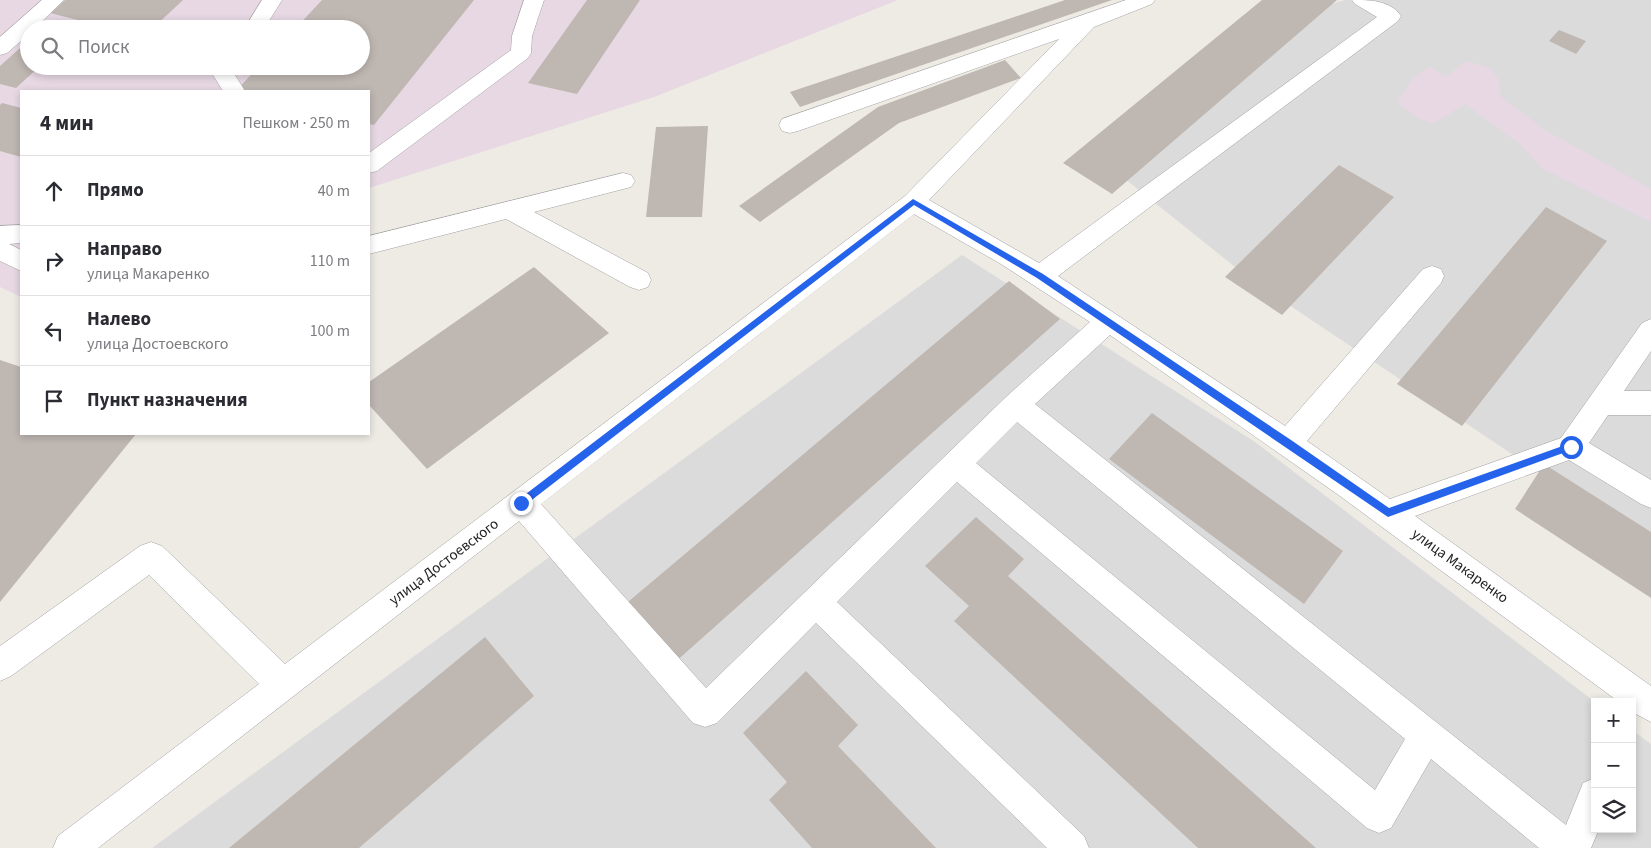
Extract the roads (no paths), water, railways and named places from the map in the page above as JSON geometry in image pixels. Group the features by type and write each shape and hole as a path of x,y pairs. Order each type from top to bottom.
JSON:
{"street":[{"path":"32,20 54,0"},
{"path":"260,20 272,0"},
{"path":"370,164 521,53 522,36 534,0"},
{"path":"522,36 551,0"},
{"path":"790,125 1145,0"},
{"path":"1040,276 1391,16 1362,0"},
{"name":"улица Достоевского","path":"70,848 913,202 1087,22"},
{"path":"0,48 20,30"},
{"path":"224,75 233,90"},
{"path":"370,245 623,181"},
{"name":"улица Макаренко","path":"913,202 1040,276 1288,443 1388,513 1639,701"},
{"path":"509,210 639,280"},
{"path":"0,236 20,234"},
{"path":"0,250 20,260"},
{"path":"1288,443 1432,276"},
{"path":"521,503 705,710 1016,405 1107,322"},
{"path":"1388,513 1571,447 1651,330"},
{"path":"1601,403 1651,403"},
{"path":"1016,405 1567,848"},
{"path":"1571,447 1651,495"},
{"path":"956,464 1379,816 1426,735"},
{"path":"0,665 151,556 283,685"},
{"path":"816,602 1072,848"},
{"path":"1574,848 1591,805"}]}
